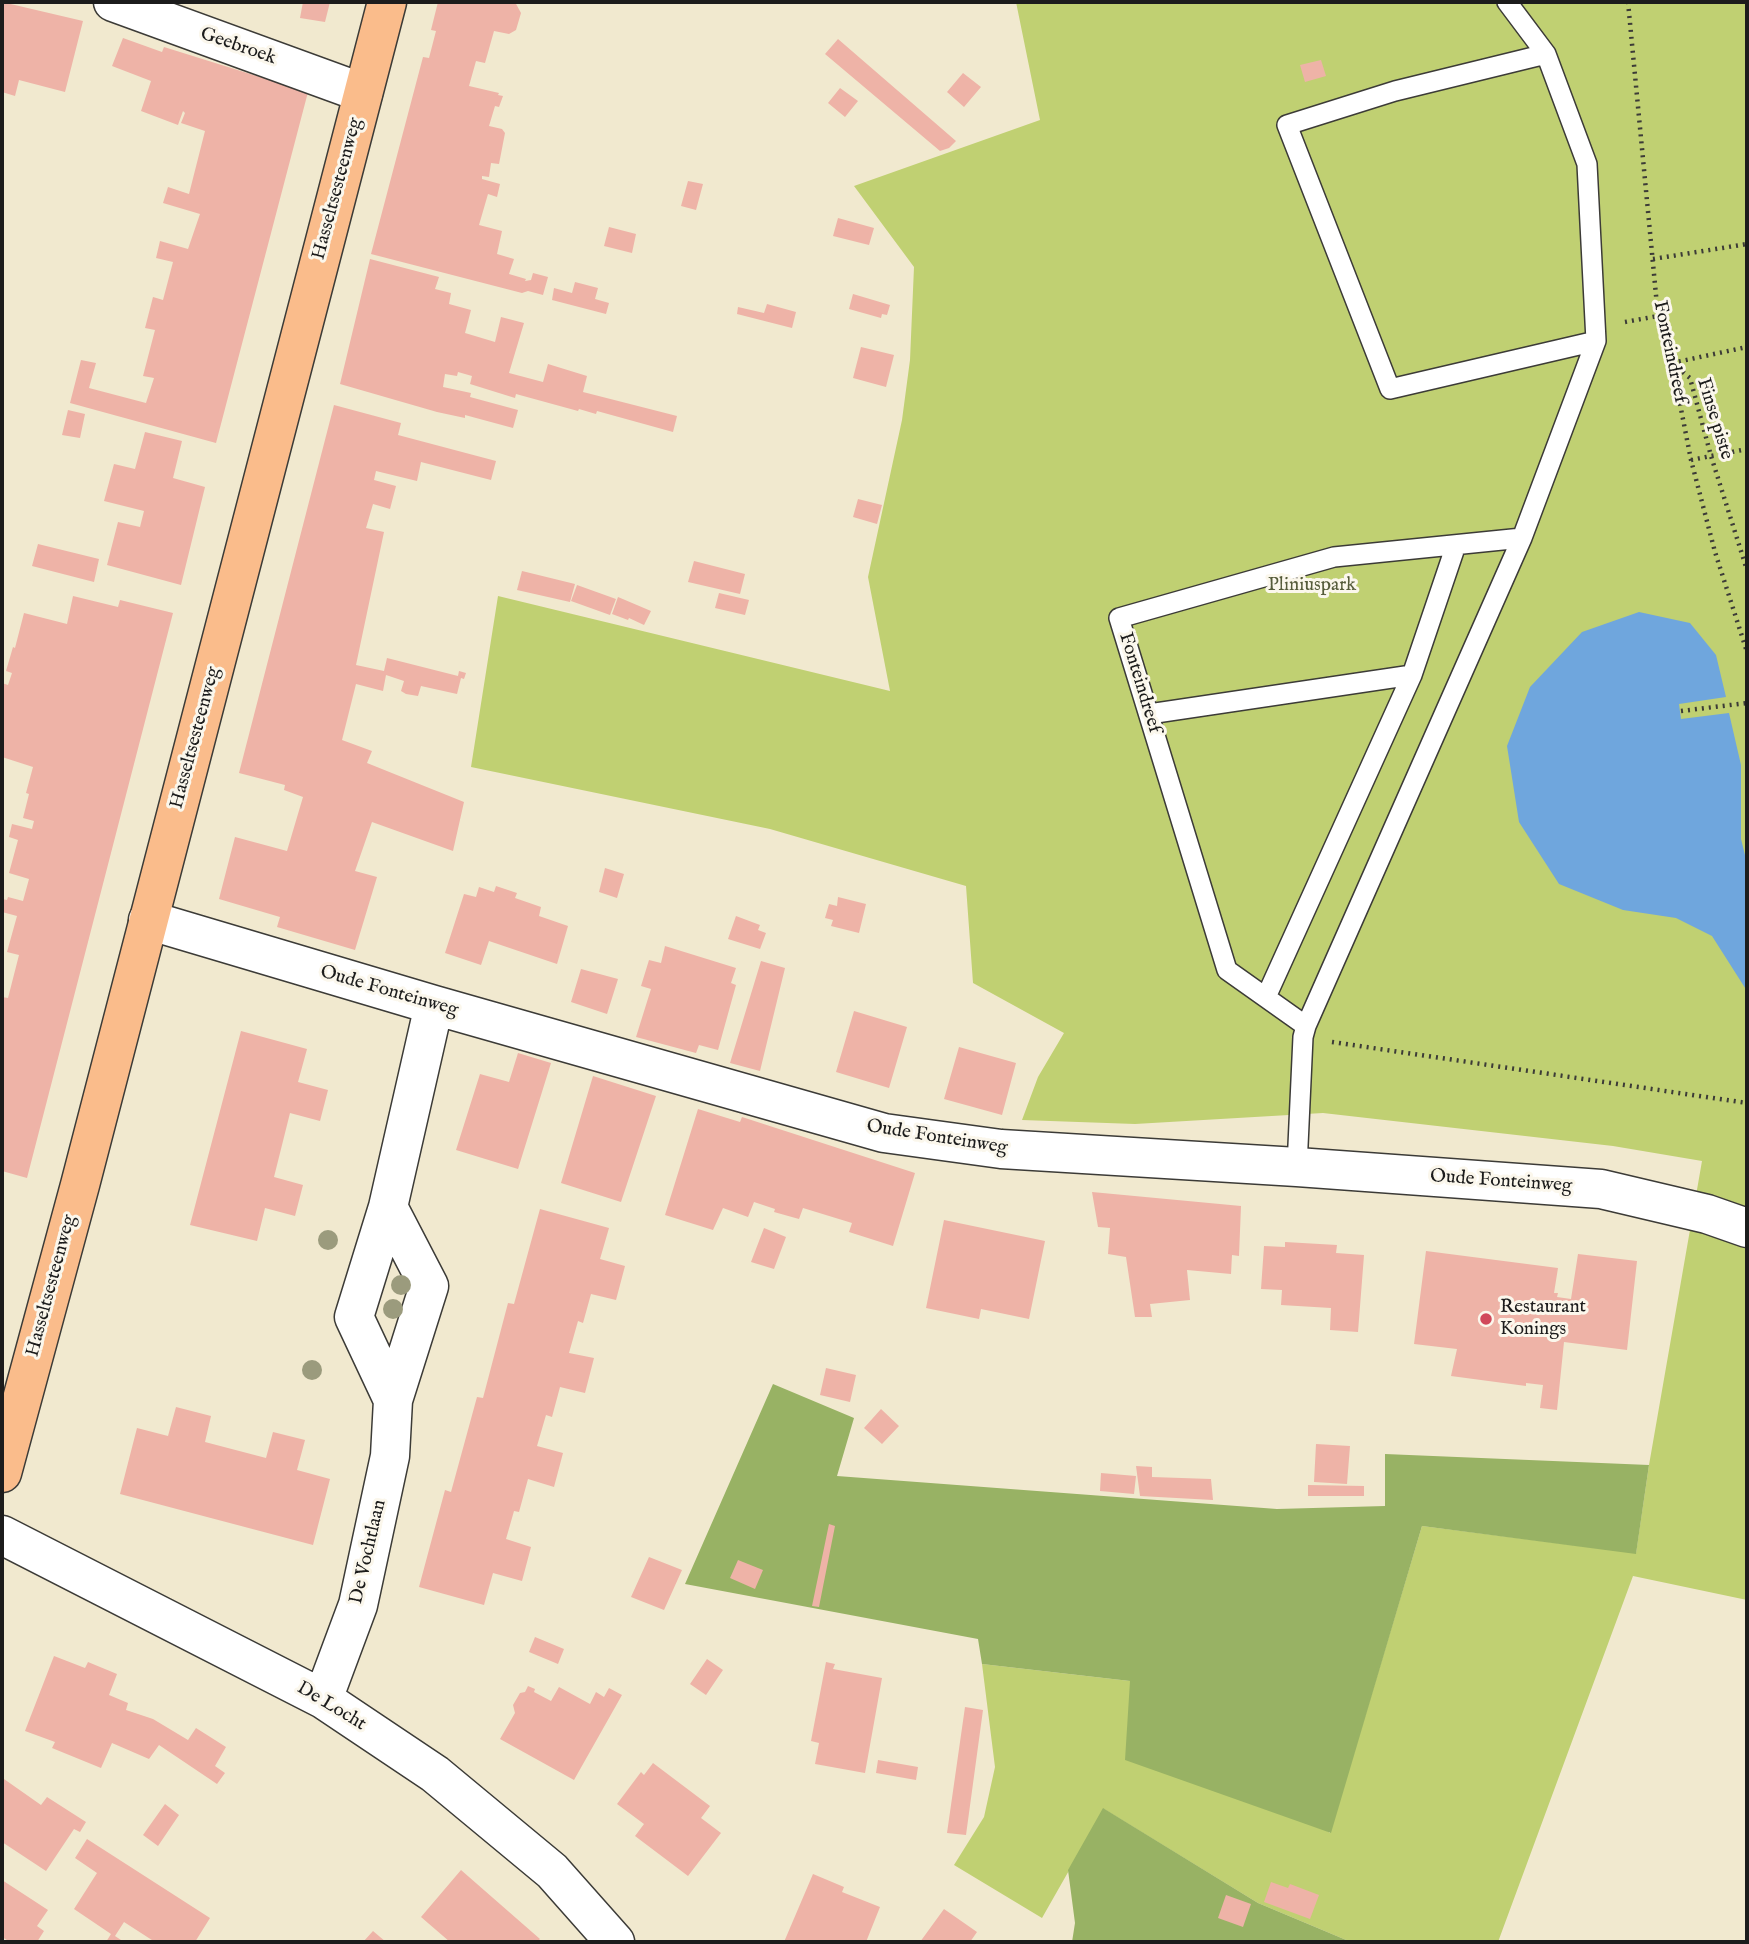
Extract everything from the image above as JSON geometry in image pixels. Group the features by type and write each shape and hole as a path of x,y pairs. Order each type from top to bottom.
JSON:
{"main road":[{"name":"Hasseltsesteenweg","path":"5,1449 148,920 387,2"}],"street":[{"name":"Geebroek","path":"113,2 363,93"},
{"name":"Oude Fonteinweg","path":"148,920 434,1005 884,1133 1001,1149 1601,1189 1707,1214 1747,1228"},
{"name":"De Vochtlaan","path":"393,1400 354,1317 388,1207 434,1005"},
{"name":"De Vochtlaan","path":"323,1699 358,1605 390,1456 393,1400 429,1286 388,1207"},
{"name":"De Locht","path":"2,1535 323,1699 435,1773 552,1871 615,1942"}],"lane":[{"path":"1297,1167 1305,1031 1522,538 1596,341 1587,164 1546,54 1507,2"},
{"path":"1546,54 1395,91 1287,125 1390,388 1596,341"},
{"name":"Fonteindreef","path":"1305,1031 1266,997 1227,970 1119,618 1334,557 1522,538"},
{"path":"1266,997 1412,675 1456,545"},
{"path":"1149,714 1412,675"}],"path":[{"name":"Fonteindreef","path":"1628,2 1658,316 1672,363 1690,460 1715,552 1747,652"},
{"path":"1653,260 1747,244"},
{"path":"1672,363 1747,347"},
{"name":"Finse piste","path":"1672,363 1690,378 1747,570"},
{"path":"1690,460 1747,449"},
{"path":"1681,711 1747,703"},
{"path":"1305,1031 1747,1103"}],"green space":[{"name":"Pliniuspark","path":"1016,2 1747,2 1747,1600 1633,1576 1498,1942 1351,1942 1258,1903 1104,1809 1042,1918 954,1865 984,1817 995,1767 982,1664 1130,1681 1330,1833 1422,1526 1636,1553 1702,1161 1613,1146 1323,1113 1135,1124 1022,1120 1038,1077 1064,1033 973,983 966,886 770,829 471,767 498,596 890,691 868,577 902,420 910,360 914,267 854,186 1040,120"},
{"path":"773,1384 854,1418 837,1476 1277,1509 1385,1506 1385,1454 1649,1465 1636,1554 1422,1526 1331,1833 1125,1760 1130,1681 982,1664 978,1639 685,1584"},
{"path":"1103,1808 1258,1903 1351,1942 1072,1942 1075,1923 1068,1870"}],"water":[{"path":"1639,612 1690,623 1716,655 1726,697 1679,704 1681,719 1729,713 1741,765 1741,839 1747,863 1747,991 1712,936 1676,918 1623,910 1559,884 1519,822 1507,746 1530,687 1582,632"}],"building":[{"path":"2,2 83,21 65,92 19,80 15,96 2,92"},
{"path":"303,2 330,2 325,22 300,18"},
{"path":"438,2 515,2 521,13 516,30 509,34 494,31 485,63 476,61 469,86 503,96 499,107 495,106 489,126 502,129 505,133 499,164 491,163 489,177 482,176 482,179 500,184 497,197 488,194 479,225 502,231 497,254 514,259 509,274 526,279 525,281 531,280 533,273 548,277 543,295 528,291 522,293 371,254 423,57 429,58 436,31 431,30"},
{"path":"123,38 162,52 164,47 308,92 216,443 70,403 81,360 96,363 89,388 146,403 154,378 143,376 155,330 145,328 153,297 163,300 173,262 156,258 160,241 188,249 200,214 163,203 168,187 189,194 205,131 181,123 185,113 183,111 178,125 141,111 151,81 112,66"},
{"path":"838,39 956,141 949,148 940,151 825,54"},
{"path":"1321,60 1326,76 1305,82 1300,65"},
{"path":"963,73 981,87 964,107 947,92"},
{"path":"840,88 858,101 845,117 828,103"},
{"path":"688,181 703,184 696,210 681,206"},
{"path":"838,218 874,228 869,245 833,236"},
{"path":"609,227 636,234 632,253 604,246"},
{"path":"370,259 439,277 435,289 451,293 449,304 471,310 465,333 495,342 501,317 524,323 509,373 543,382 548,364 587,376 583,392 677,416 673,432 597,411 596,414 579,409 578,411 516,394 515,398 470,384 472,376 458,372 457,376 445,374 443,387 471,393 470,397 518,410 513,428 465,415 465,418 437,412 340,384"},
{"path":"575,282 598,288 595,299 609,303 606,314 552,300 554,288 572,293"},
{"path":"853,294 890,305 887,315 882,314 881,318 849,309"},
{"path":"767,304 796,312 792,328 737,314 738,307 764,313"},
{"path":"861,347 894,355 886,387 853,378"},
{"path":"334,405 401,423 398,435 496,461 491,480 421,462 417,481 376,471 374,480 396,486 390,509 373,504 366,528 384,532 356,665 384,671 387,658 458,676 459,671 466,673 464,679 461,678 457,694 421,686 418,696 406,694 401,691 404,681 386,675 383,691 356,684 342,740 372,751 367,763 464,802 453,851 372,822 355,871 377,877 355,950 277,927 280,917 219,899 235,837 287,851 303,797 284,790 285,785 239,773"},
{"path":"68,410 85,414 80,438 62,435"},
{"path":"145,432 182,441 173,478 205,487 181,585 107,565 118,522 140,527 144,511 104,501 114,464 135,469"},
{"path":"858,499 882,505 877,524 853,517"},
{"path":"38,544 99,559 94,582 32,566"},
{"path":"694,561 745,574 740,594 688,582"},
{"path":"522,571 575,584 570,602 517,590"},
{"path":"577,585 616,599 610,615 571,601"},
{"path":"719,593 749,600 745,615 715,608"},
{"path":"73,596 118,607 120,600 173,613 27,1178 2,1171 2,997 8,998 19,955 7,952 17,916 2,912 2,899 7,900 8,897 23,901 29,879 9,873 18,840 9,837 12,824 32,829 34,821 23,818 33,767 2,757 2,683 8,685 12,673 6,671 24,613 67,624"},
{"path":"618,597 651,611 644,625 612,614"},
{"path":"605,868 624,874 617,898 599,892"},
{"path":"496,886 517,893 515,898 541,907 539,916 568,926 557,964 489,941 481,965 445,953 464,894 476,897 479,887 494,892"},
{"path":"838,897 866,904 859,933 831,926 833,920 825,918 829,904 837,906"},
{"path":"736,916 760,925 758,930 766,933 760,949 728,939"},
{"path":"665,946 736,968 731,983 736,985 718,1050 699,1045 696,1053 636,1037 651,989 641,986 649,960 661,963"},
{"path":"761,961 785,968 760,1071 730,1063"},
{"path":"581,969 618,979 607,1014 571,1002"},
{"path":"854,1011 907,1027 889,1088 836,1072"},
{"path":"241,1031 307,1049 298,1082 328,1090 320,1121 290,1113 274,1177 303,1185 295,1216 265,1208 257,1241 190,1225"},
{"path":"959,1047 1016,1063 1002,1115 944,1099"},
{"path":"518,1053 551,1063 518,1169 456,1150 480,1074 509,1082"},
{"path":"593,1076 656,1096 621,1202 561,1183"},
{"path":"698,1109 740,1122 742,1117 915,1173 893,1246 849,1232 852,1223 803,1208 799,1219 774,1212 775,1209 754,1202 748,1217 723,1208 713,1230 665,1215"},
{"path":"1092,1192 1241,1206 1239,1256 1232,1255 1231,1274 1187,1270 1190,1300 1150,1304 1152,1317 1135,1317 1126,1257 1108,1254 1110,1228 1098,1227"},
{"path":"540,1209 609,1228 600,1259 625,1266 616,1300 591,1294 583,1323 578,1321 569,1353 594,1358 585,1393 560,1387 552,1417 546,1415 537,1446 563,1453 554,1487 528,1479 519,1512 514,1511 506,1539 531,1547 522,1581 493,1573 484,1605 419,1587 445,1490 451,1492 477,1397 483,1398 508,1303 514,1304"},
{"path":"944,1220 1045,1241 1029,1319 981,1309 979,1319 926,1308"},
{"path":"764,1228 786,1237 774,1269 751,1262"},
{"path":"1285,1242 1337,1245 1336,1253 1364,1255 1358,1332 1330,1330 1331,1308 1281,1305 1282,1290 1261,1289 1264,1246 1285,1247"},
{"name":"Restaurant Konings","path":"1426,1251 1558,1268 1554,1293 1558,1293 1557,1297 1571,1299 1578,1254 1637,1261 1627,1350 1564,1342 1557,1410 1540,1408 1543,1385 1526,1383 1526,1386 1451,1376 1457,1349 1414,1344"},
{"path":"826,1368 856,1375 850,1402 820,1395"},
{"path":"176,1407 211,1416 205,1442 266,1458 273,1432 305,1440 297,1470 330,1479 313,1545 120,1494 137,1428 168,1436"},
{"path":"881,1409 899,1426 882,1444 864,1428"},
{"path":"1316,1444 1350,1446 1347,1484 1314,1482"},
{"path":"1136,1466 1152,1467 1152,1477 1211,1479 1213,1500 1140,1496"},
{"path":"1101,1473 1136,1476 1134,1494 1100,1491"},
{"path":"1308,1485 1364,1486 1364,1496 1308,1496"},
{"path":"829,1524 835,1526 819,1607 812,1606"},
{"path":"649,1557 682,1570 664,1610 631,1597"},
{"path":"738,1560 763,1570 755,1589 730,1578"},
{"path":"535,1637 564,1649 558,1664 529,1652"},
{"path":"54,1656 85,1668 88,1662 117,1674 109,1695 128,1703 126,1710 153,1719 188,1740 196,1728 226,1747 215,1766 225,1773 217,1784 159,1745 149,1759 112,1743 101,1768 52,1748 55,1742 25,1731"},
{"path":"707,1659 723,1670 706,1695 690,1684"},
{"path":"826,1662 835,1664 833,1669 882,1678 865,1773 815,1764 819,1743 811,1741"},
{"path":"528,1686 551,1701 559,1687 590,1704 596,1692 604,1697 609,1688 622,1695 574,1780 500,1739 515,1713 513,1705"},
{"path":"965,1707 983,1710 966,1835 947,1833"},
{"path":"878,1760 918,1767 916,1780 876,1773"},
{"path":"653,1763 710,1806 701,1818 721,1833 688,1876 635,1836 644,1824 617,1804 641,1772 644,1775"},
{"path":"4,1779 41,1805 47,1797 86,1822 80,1832 74,1829 46,1871 2,1842"},
{"path":"165,1804 179,1815 158,1846 143,1835"},
{"path":"87,1839 210,1918 195,1942 155,1942 124,1922 115,1936 124,1942 106,1942 111,1934 74,1909 97,1873 75,1858"},
{"path":"461,1870 540,1939 537,1942 450,1942 421,1917"},
{"path":"813,1874 844,1887 842,1892 880,1907 866,1942 784,1942"},
{"path":"2,1880 48,1910 37,1926 44,1931 37,1942 10,1942 2,1937"},
{"path":"1271,1882 1288,1888 1290,1884 1319,1895 1310,1919 1264,1902"},
{"path":"1226,1895 1251,1904 1243,1927 1218,1918"},
{"path":"944,1909 977,1932 970,1942 920,1942"},
{"path":"373,1931 386,1942 363,1942"}],"place":[{"name":"Restaurant Konings","path":"1486,1319"}]}
